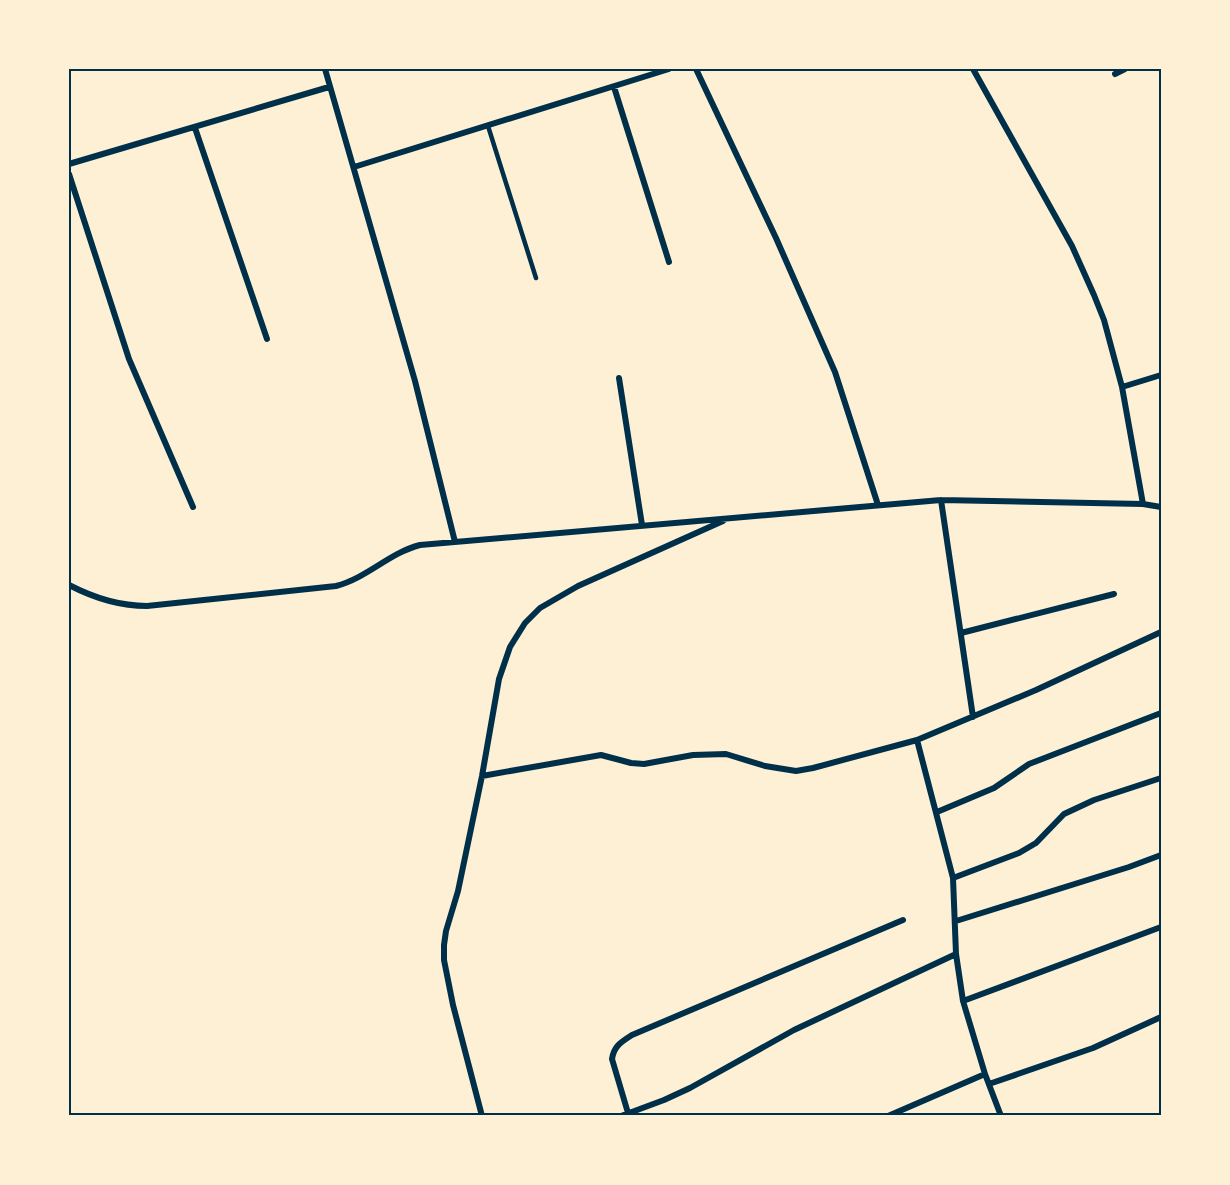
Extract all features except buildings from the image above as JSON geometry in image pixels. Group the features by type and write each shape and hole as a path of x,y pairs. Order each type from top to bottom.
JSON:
{"street":[{"path":"325,69 415,381 455,542"},
{"path":"354,167 669,69"},
{"path":"696,69 776,238 835,372 878,505"},
{"path":"973,69 1072,246 1104,320 1122,387 1143,504"},
{"path":"1115,74 1125,69"},
{"path":"69,164 329,87"},
{"path":"614,87 669,262"},
{"path":"195,128 267,339"},
{"path":"69,174 129,359 192,507"},
{"path":"1122,387 1161,375"},
{"path":"619,378 642,525"},
{"path":"940,500 974,717"},
{"path":"69,585 86,594 111,602 137,606 336,586 352,582 408,548 455,542 940,500 1143,504 1161,507"},
{"path":"482,1116 453,1005 444,960 446,931 458,891 499,679 510,647 525,623 540,608 578,586 729,518"},
{"path":"961,633 1114,594"},
{"path":"482,776 601,755 644,764 693,755 726,754 765,766 796,771 813,768 918,740 1056,681 1161,632"},
{"path":"937,812 994,788 1029,764 1161,713"},
{"path":"918,740 953,878 956,954 963,1001 988,1084 1001,1116"},
{"path":"953,878 1019,853 1036,843 1064,814 1094,800 1161,778"},
{"path":"956,921 1161,855"},
{"path":"903,920 632,1035 618,1044 613,1050 612,1059 624,1115 690,1088 794,1030 956,954"},
{"path":"963,1001 1161,927"},
{"path":"988,1084 1093,1048 1161,1017"},
{"path":"888,1116 985,1074"}],"lane":[{"path":"488,126 536,278"}]}
